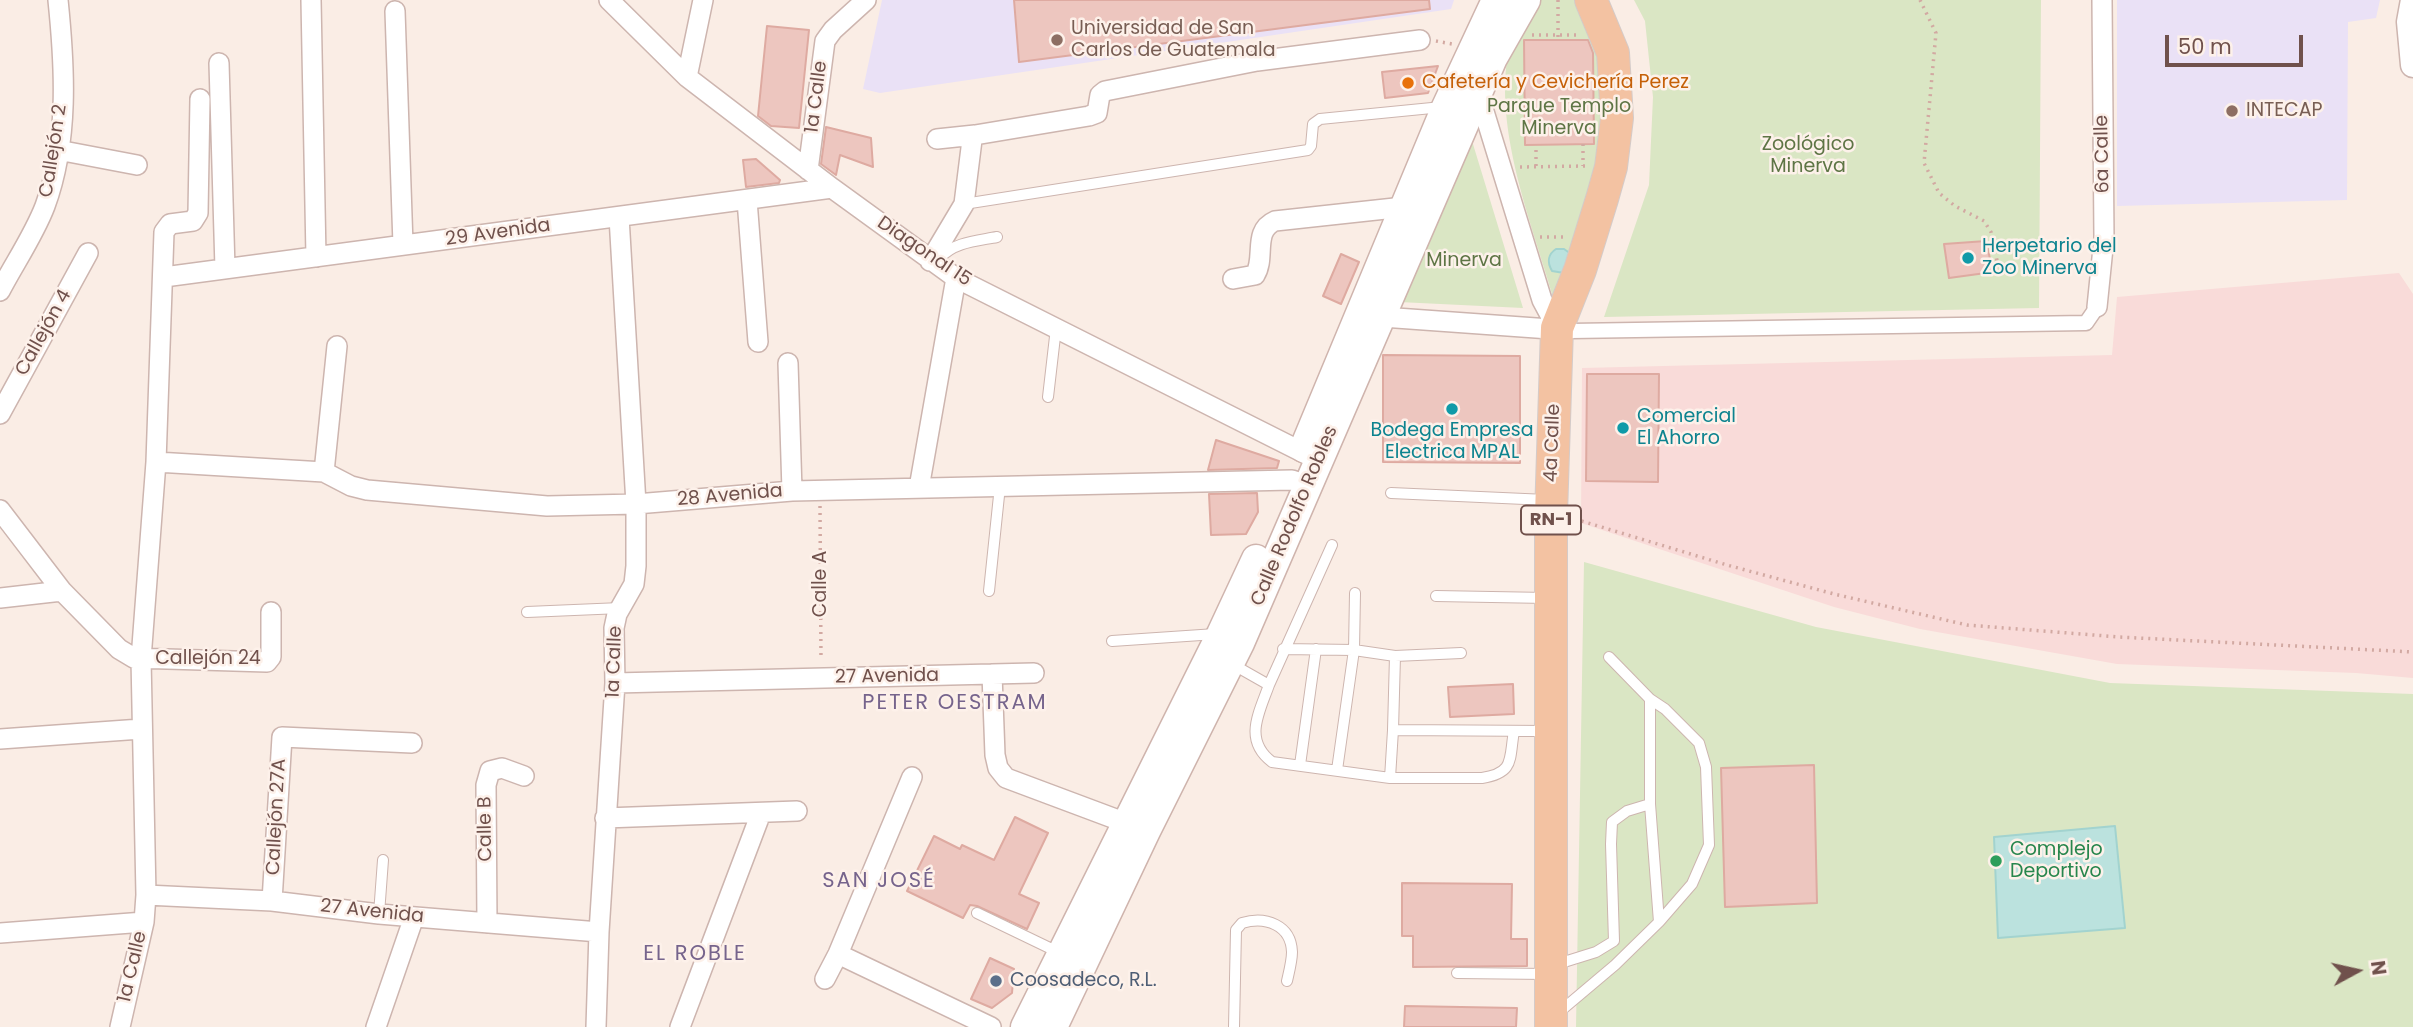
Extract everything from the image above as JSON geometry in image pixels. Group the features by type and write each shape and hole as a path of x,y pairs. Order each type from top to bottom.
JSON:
{"main road":[{"name":"Calle Rodolfo Robles","path":"1371,314 1404,207 1446,107 1496,0"},
{"name":"Calle Rodolfo Robles","path":"1025,1027 1062,953 1137,827 1230,647 1371,314 1493,58 1527,0"},
{"name":"4a Calle","path":"1559,1021 1551,731 1551,598 1563,455 1564,330 1611,167 1617,98 1613,52 1591,0"},
{"name":"4a Calle","path":"1564,330 1579,299 1625,154 1630,119 1629,83 1623,48 1609,0"},
{"name":"4a Calle","path":"1557,508 1558,968"},
{"name":"Calle Rodolfo Robles","path":"1053,1027 1137,827"}],"street":[{"name":"Callejón 2","path":"0,292 43,210 53,183 64,71 58,0"},
{"path":"311,0 316,257"},
{"name":"Diagonal 15","path":"609,0 687,76 932,262 956,278 1056,328 1305,469"},
{"path":"687,76 703,0"},
{"name":"1a Calle","path":"808,170 825,41 833,30 866,0"},
{"name":"6a Calle","path":"2097,307 2104,238 2102,0"},
{"path":"394,11 403,245"},
{"path":"2412,15 2413,65"},
{"path":"937,139 975,135 1097,113 1100,96 1105,91 1257,61 1420,40"},
{"path":"219,63 225,269"},
{"path":"1478,92 1542,300 1564,330"},
{"name":"1a Calle","path":"120,1027 144,922 146,895 141,659 156,462 164,239 167,227 189,223 196,219 198,213 200,99"},
{"path":"932,262 964,204 972,140 975,135"},
{"path":"58,150 137,165"},
{"name":"29 Avenida","path":"164,277 832,188"},
{"path":"747,200 758,342"},
{"path":"1233,279 1255,275 1258,270 1262,232 1268,224 1288,219 1404,207"},
{"name":"1a Calle","path":"596,1027 605,818 615,683 614,628 617,614 634,584 636,504 619,217"},
{"name":"Callejón 4","path":"0,414 88,253"},
{"path":"919,488 956,278"},
{"path":"1371,314 1564,330 2087,323 2097,307"},
{"path":"324,472 337,346"},
{"path":"788,363 792,491"},
{"name":"28 Avenida","path":"156,462 324,472 351,486 367,490 518,505 636,504 792,491 1000,486 1305,469"},
{"path":"0,510 62,591 125,654 141,659"},
{"path":"0,598 62,591"},
{"name":"Callejón 24","path":"141,659 267,662 271,657 271,612"},
{"name":"27 Avenida","path":"615,683 1034,673"},
{"path":"992,674 995,755 998,768 1006,778 1137,827"},
{"path":"0,739 141,729"},
{"name":"Callejón 27A","path":"272,901 282,737 412,743"},
{"name":"Calle B","path":"487,923 486,785 490,771 502,768 524,776"},
{"path":"825,979 912,777"},
{"path":"605,818 797,811"},
{"path":"680,1027 761,813"},
{"name":"27 Avenida","path":"146,895 272,901 379,914 599,932"},
{"path":"376,1027 414,917"},
{"path":"0,933 144,922"},
{"path":"838,954 991,1027"}],"lane":[{"path":"964,204 1308,150 1313,124 1320,119 1446,107"},
{"path":"932,262 951,248 997,237"},
{"path":"1048,397 1056,328"},
{"path":"989,591 1000,486"},
{"path":"1391,493 1557,508"},
{"path":"1332,545 1269,685 1255,728 1256,744 1261,754 1272,762 1390,778 1482,778 1497,776 1509,765 1514,731"},
{"path":"1337,769 1354,650 1355,593"},
{"path":"1436,596 1551,598"},
{"path":"527,612 621,608"},
{"path":"1112,641 1230,647 1269,685"},
{"path":"1283,649 1354,650 1395,656 1461,653"},
{"path":"1300,765 1316,649"},
{"path":"1390,778 1395,656"},
{"path":"1559,1021 1659,922 1692,884 1709,845 1706,767 1699,743 1609,657"},
{"path":"1650,699 1650,804 1659,922"},
{"path":"1393,730 1551,731"},
{"path":"1623,958 1614,941 1612,822 1627,811 1650,804"},
{"path":"379,914 383,860"},
{"path":"977,913 1041,946 1062,953"},
{"path":"1234,1027 1236,930 1242,923 1269,922 1280,925 1288,935 1292,952 1287,981"},
{"path":"1457,973 1558,968 1614,941"}],"path":[{"path":"1558,0 1558,38"},
{"path":"1920,0 1936,33 1924,163 1939,193 1955,206 1984,221 1991,232 1999,270"},
{"path":"1532,36 1558,38 1584,35"},
{"path":"1420,40 1438,41 1474,50"},
{"path":"1583,144 1583,166"},
{"path":"1536,145 1536,166"},
{"path":"1519,167 1594,166"},
{"path":"1546,237 1569,237"},
{"name":"Calle A","path":"820,490 821,678"},
{"path":"1557,508 1727,565 1834,594 1967,625 2119,637 2413,652"}],"shaded area":[{"name":"Universidad de San Carlos de Guatemala","path":"882,0 1454,0 1451,9 880,93 863,89"},
{"name":"INTECAP","path":"2117,0 2380,0 2376,18 2348,22 2347,200 2117,206"},
{"path":"2399,273 2413,294 2413,678 2356,673 2117,664 1920,629 1834,607 1581,523 1582,368 2112,355 2117,297"}],"green space":[{"name":"Parque Templo Minerva","path":"1531,0 1583,0 1598,23 1607,159 1553,297 1516,172 1506,106 1505,75 1510,44"},
{"name":"Zoológico Minerva","path":"1634,0 2041,0 2039,308 1604,317 1649,185 1653,97 1645,21"},
{"name":"Minerva","path":"1469,131 1523,308 1399,302"},
{"name":"Complejo Deportivo","path":"1584,562 1816,627 2110,683 2413,694 2413,1027 1576,1027"}],"water":[{"path":"1556,249 1564,249 1571,254 1564,273 1552,271 1549,265 1549,256"},
{"path":"2115,826 2125,928 1998,938 1994,837"}],"building":[{"path":"1014,0 1429,0 1430,9 1019,62"},
{"path":"767,26 809,30 799,128 771,126 758,116"},
{"path":"1524,40 1588,40 1593,53 1594,144 1525,145"},
{"name":"Cafetería y Cevichería Perez","path":"1438,66 1428,93 1385,98 1382,72"},
{"path":"826,127 871,138 873,167 840,155 836,175 821,164"},
{"path":"756,159 780,180 779,183 746,187 743,160"},
{"name":"Herpetario del Zoo Minerva","path":"1986,241 1993,272 1949,278 1944,244"},
{"path":"1341,254 1359,262 1341,304 1323,296"},
{"name":"Bodega Empresa Electrica MPAL","path":"1383,355 1520,356 1520,463 1383,462"},
{"name":"Comercial El Ahorro","path":"1587,374 1659,374 1658,482 1586,481"},
{"path":"1216,440 1279,461 1277,468 1208,470"},
{"path":"1257,493 1258,512 1246,534 1211,535 1209,494"},
{"path":"1513,684 1514,714 1450,717 1448,687"},
{"path":"1814,765 1817,903 1725,907 1721,768"},
{"path":"1015,817 1048,833 1019,894 1039,903 1027,929 977,906 970,905 963,918 907,891 934,836 960,849 962,845 994,860"},
{"path":"1402,883 1512,884 1511,939 1527,939 1527,966 1413,967 1413,936 1402,936"},
{"name":"Coosadeco, R.L.","path":"990,958 1014,969 1012,993 992,1008 971,999"},
{"path":"1405,1006 1517,1008 1516,1027 1404,1027"}],"place":[{"name":"Universidad de San Carlos de Guatemala","path":"1057,40"},
{"name":"Cafetería y Cevichería Perez","path":"1408,83"},
{"name":"INTECAP","path":"2232,111"},
{"name":"Herpetario del Zoo Minerva","path":"1968,258"},
{"name":"Bodega Empresa Electrica MPAL","path":"1452,409"},
{"name":"Comercial El Ahorro","path":"1623,428"},
{"name":"Complejo Deportivo","path":"1996,861"},
{"name":"Coosadeco, R.L.","path":"996,981"}],"district":[{"name":"PETER OESTRAM","path":"955,704"},
{"name":"SAN JOSÉ","path":"879,882"},
{"name":"EL ROBLE","path":"695,955"}]}
